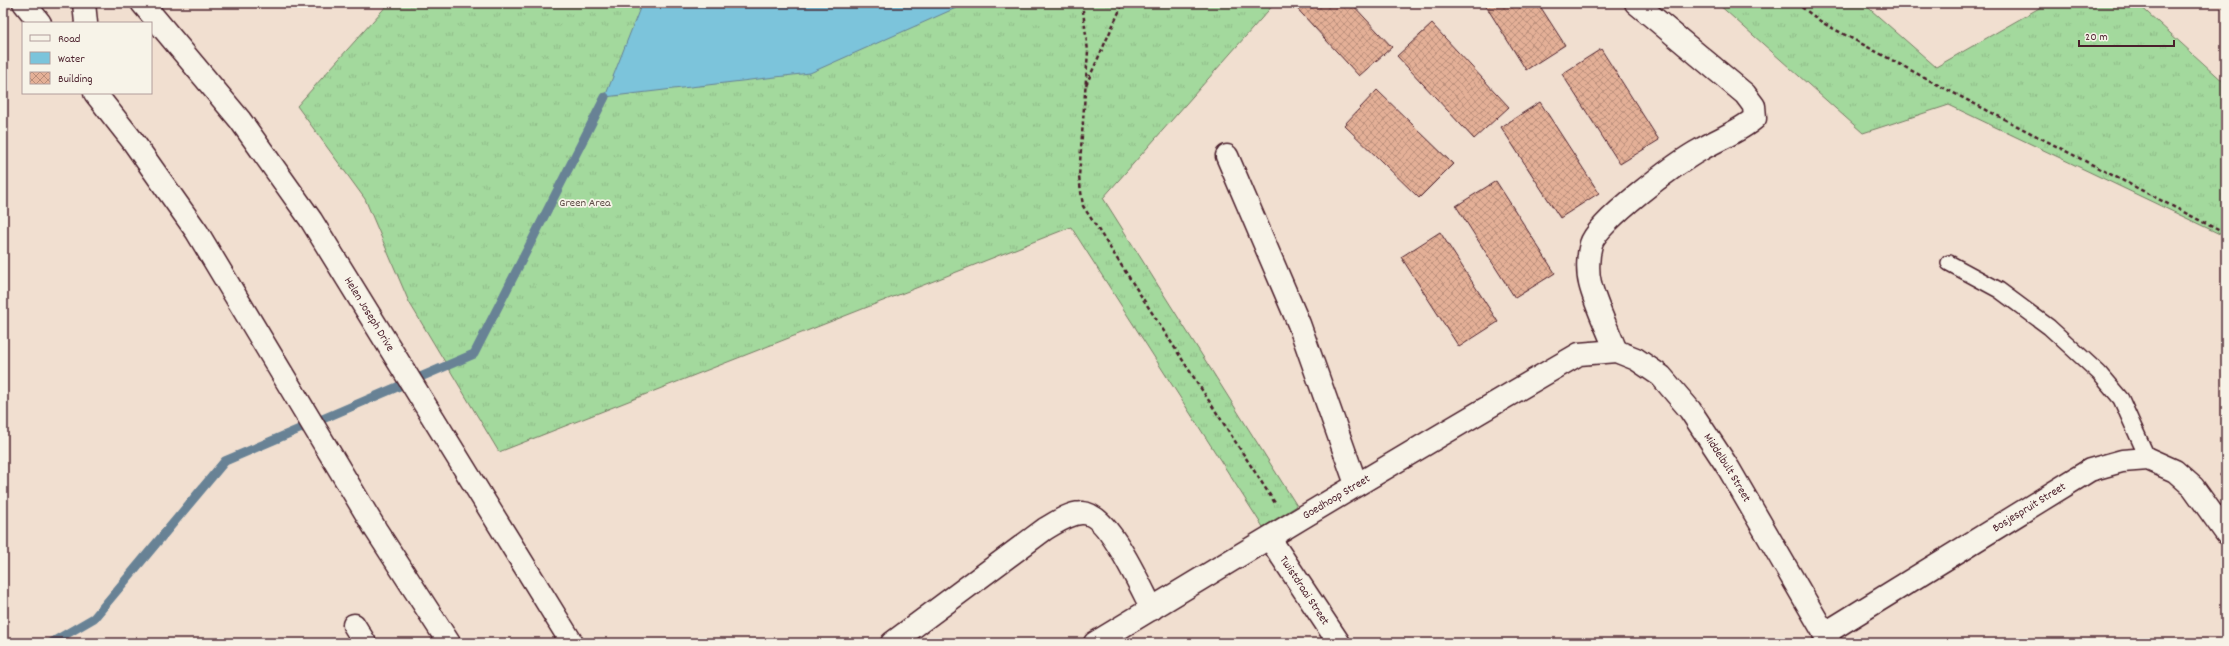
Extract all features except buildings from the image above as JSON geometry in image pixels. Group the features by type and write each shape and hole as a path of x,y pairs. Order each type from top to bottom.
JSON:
{"street":[{"path":"24,3 39,22"},
{"path":"84,3 86,22"},
{"name":"Helen Joseph Drive","path":"142,3 240,120 311,220 572,643"},
{"path":"1616,350 1590,283 1589,262 1591,243 1604,223 1637,195 1699,150 1745,127 1755,118 1754,106 1745,94 1636,3"},
{"path":"96,94 132,140 197,232 376,530 449,643"},
{"path":"114,94 132,140"},
{"path":"1227,156 1299,324 1356,484"},
{"name":"Goedhoop Street","path":"1095,643 1270,539 1289,525 1356,484 1579,354 1616,350"},
{"name":"Middelbult Street","path":"1616,350 1636,359 1661,376 1690,410 1729,468 1827,638"},
{"path":"2148,459 2174,471 2193,487 2226,533"},
{"name":"Bosjespruit Street","path":"1827,638 2090,470 2122,462 2148,459"},
{"path":"892,643 1045,530 1067,516 1082,512 1096,517 1108,529 1152,609"},
{"name":"Twistdraai Street","path":"1270,539 1339,643"}],"lane":[{"path":"1950,263 1999,290 2049,327 2099,373 2121,399 2148,459"}],"path":[{"path":"1082,3 1088,51 1079,177 1083,206 1289,525"},
{"path":"1085,88 1123,3"},
{"path":"1796,3 1823,23 2226,234"}],"green space":[{"name":"Green Area","path":"389,3 1275,3 1103,198 1297,506 1263,527 1071,227 499,452 409,302 365,199 297,106"},
{"path":"1717,3 1863,3 1936,67 2048,3 2137,3 2226,84 2226,237 1949,105 1863,133"}],"water":[{"path":"642,3 967,3 810,73 605,97"}],"waterway":[{"path":"51,643 94,618 225,461 474,354 605,97"}]}
